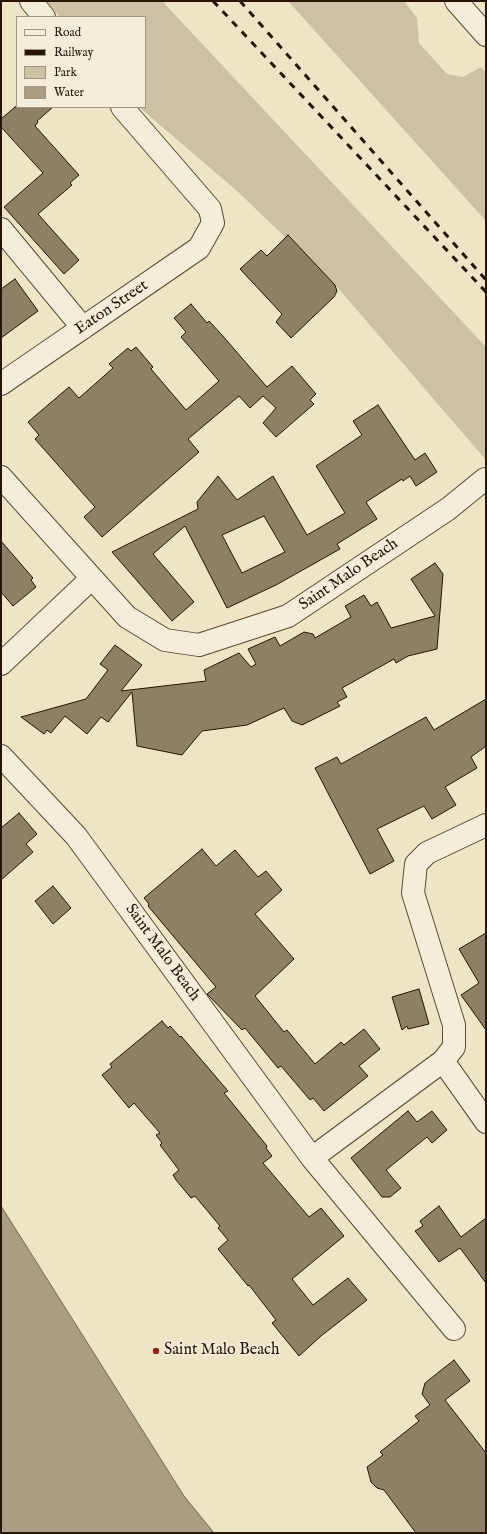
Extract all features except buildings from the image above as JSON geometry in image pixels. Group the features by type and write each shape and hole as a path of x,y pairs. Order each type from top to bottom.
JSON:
{"street":[{"path":"31,1 43,16"},
{"path":"456,1 486,35"},
{"name":"Eaton Street","path":"1,384 199,248 213,223 210,209 123,108"},
{"path":"1,229 83,328"},
{"path":"1,477 92,578 1,664"},
{"name":"Saint Malo Beach","path":"92,578 127,618 164,640 199,645 288,616 448,510 485,479"},
{"name":"Saint Malo Beach","path":"1,756 76,836 312,1158 454,1329"},
{"path":"312,1158 443,1061 454,1047 454,1025 413,893 416,864 427,853 486,825"},
{"path":"443,1061 486,1122"}],"green space":[{"path":"47,1 162,1 486,347 486,460 338,288 237,191 140,108 146,108 146,16 59,16"},
{"path":"288,1 404,1 417,18 419,43 447,74 463,77 481,67 486,73 486,221"}],"water":[{"path":"1,1206 184,1496 214,1533 1,1533"}],"railway":[{"path":"213,1 486,292"},
{"path":"240,1 486,280"}],"place":[{"name":"Saint Malo Beach","path":"156,1351"}]}
